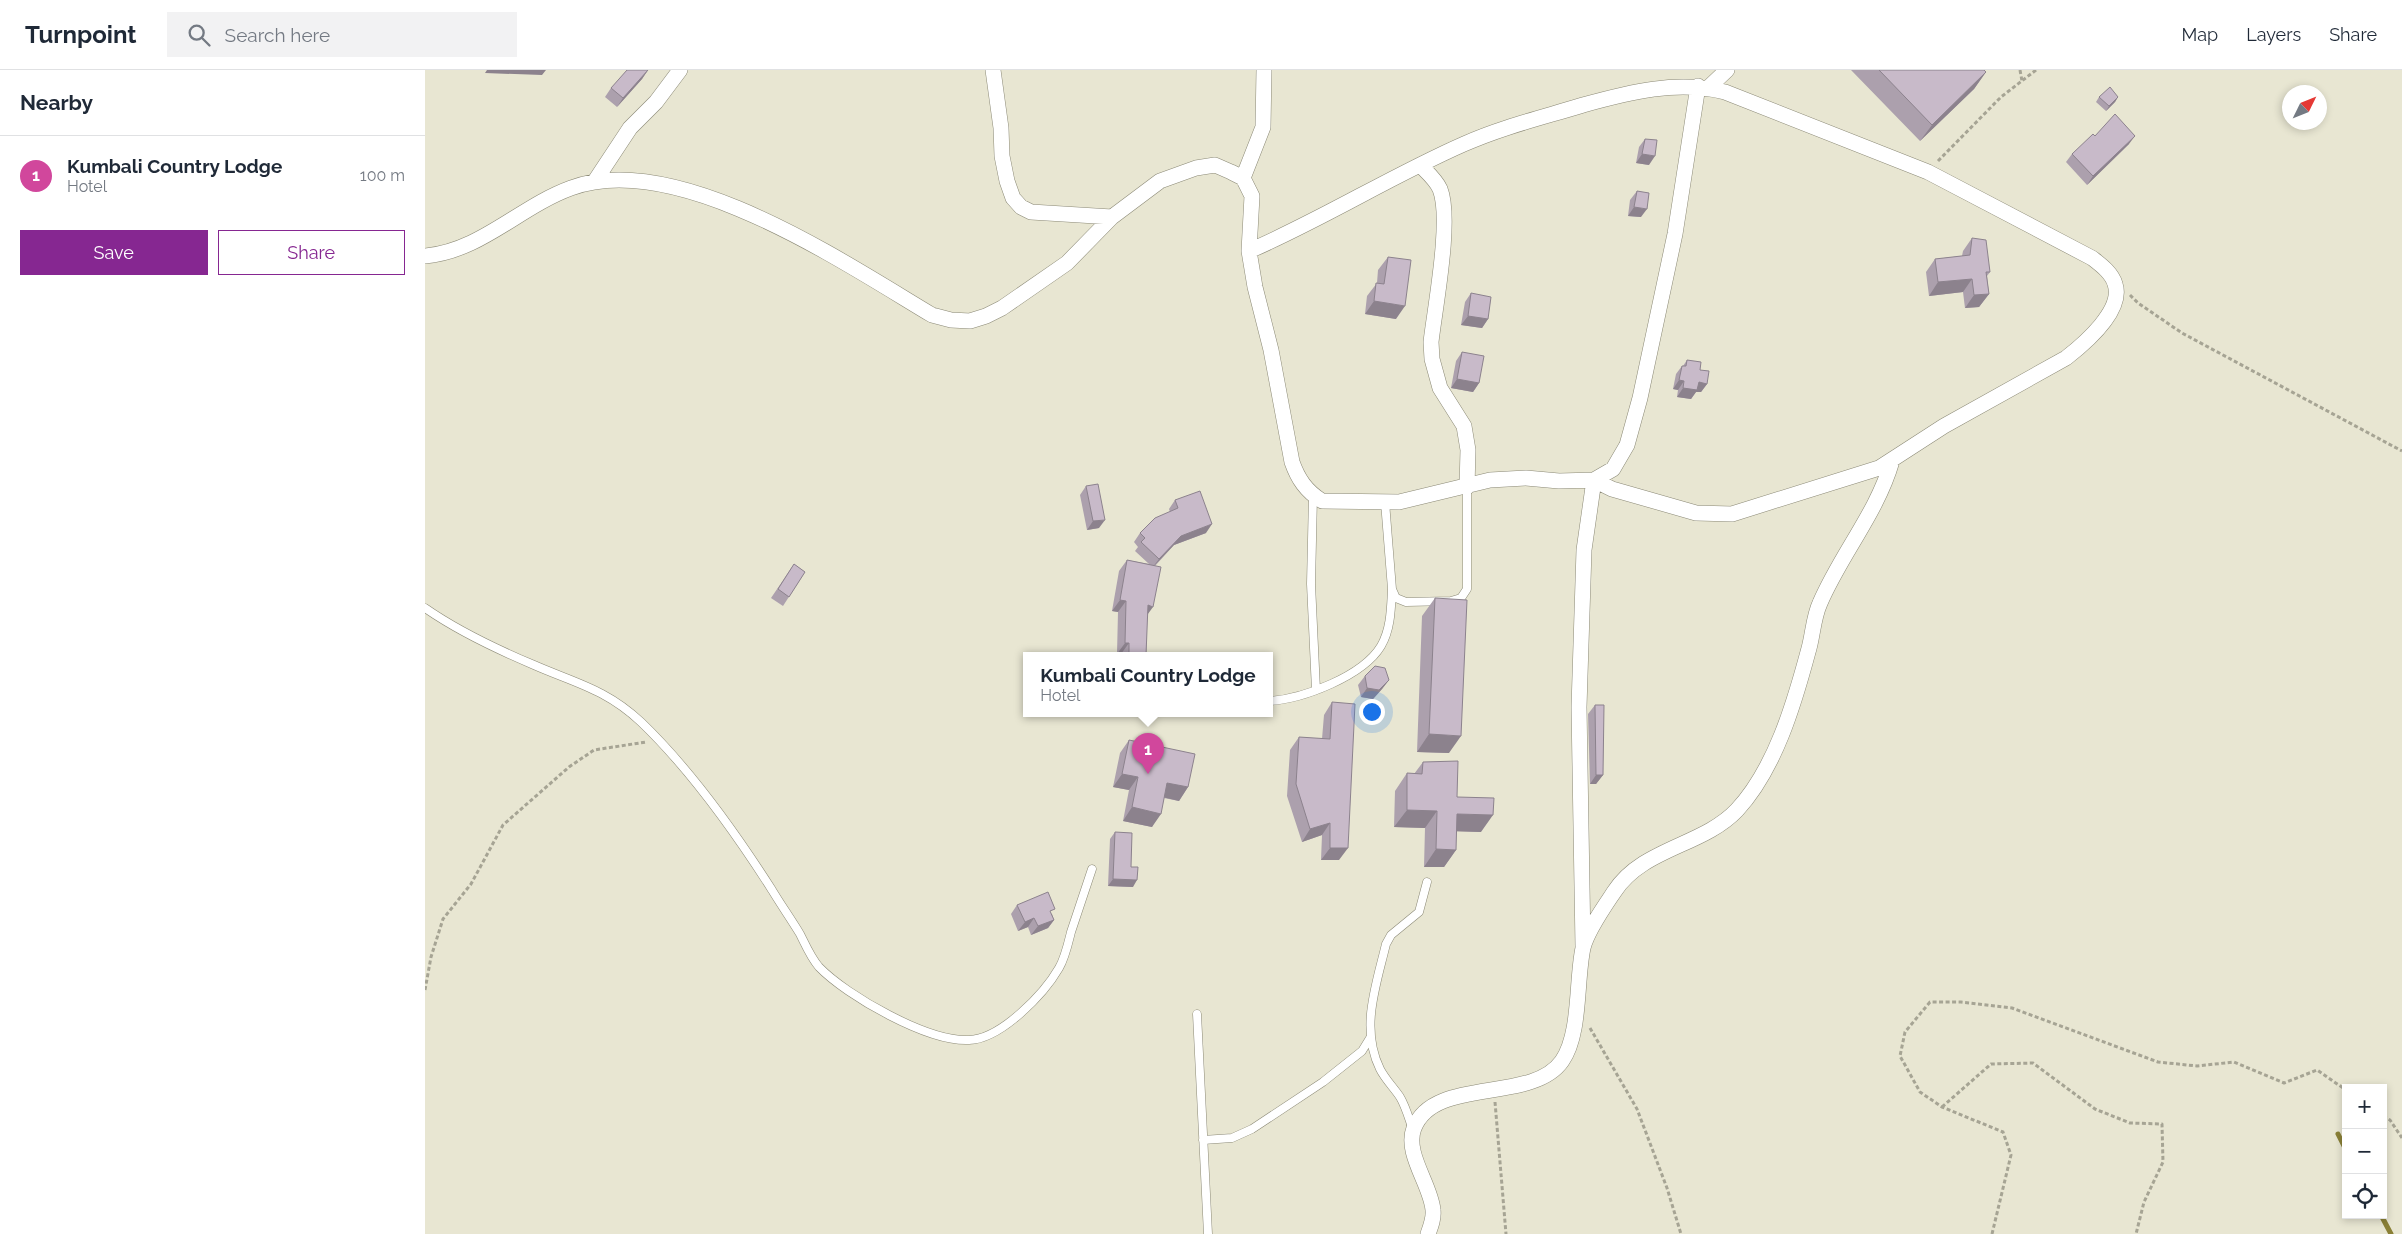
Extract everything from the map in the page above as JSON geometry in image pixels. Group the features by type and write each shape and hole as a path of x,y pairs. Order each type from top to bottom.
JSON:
{"street":[{"path":"595,181 630,128 656,102 680,70"},
{"path":"993,70 1001,128 1002,156 1007,181 1017,202 1031,212 1113,217"},
{"path":"1243,178 1263,127 1264,70"},
{"path":"1594,480 1613,469 1627,445 1640,398 1675,234 1703,87 1727,70"},
{"path":"425,256 452,252 478,241 550,196 595,181 638,180 665,184 710,197 751,214 819,249 932,315 951,320 970,321 1003,308 1067,262 1113,217 1160,181 1196,168 1215,165 1243,178 1252,196 1249,251 1255,287 1271,350 1292,462 1298,479 1313,496 1322,501 1399,502 1490,480 1526,478 1559,481 1594,480 1612,489 1696,513 1732,514 1867,474 1892,461 1944,426 2066,358 2082,346 2099,326 2110,313 2116,299 2116,284 2108,272 2092,258 1928,172 1799,120 1703,87 1662,88 1617,96 1527,122 1465,144 1283,236 1249,251"},
{"path":"1421,166 1434,180 1443,201 1443,229 1432,332 1432,359 1440,388 1464,426 1468,450 1467,486"},
{"path":"1583,946 1619,884 1635,868 1716,827 1735,812 1750,794 1778,743 1809,651 1818,606 1830,581 1879,496 1892,461"},
{"path":"1428,1234 1433,1211 1413,1150 1413,1130 1423,1113 1439,1104 1493,1089 1528,1082 1550,1074 1563,1060 1573,1034 1583,946 1579,708 1584,550 1594,480"}],"lane":[{"path":"1392,589 1396,598 1406,602 1451,602 1461,598 1467,589 1467,486"},
{"path":"1313,496 1311,584 1316,690"},
{"path":"1273,701 1283,700 1316,690 1358,669 1372,659 1382,644 1390,621 1392,589 1385,502"},
{"path":"425,608 445,622 491,646 536,666 589,686 610,698 641,722 695,784 740,842 795,926 818,966 846,989 906,1023 945,1037 970,1040 990,1035 1019,1014 1045,989 1061,966 1092,870"},
{"path":"1413,1130 1400,1097 1381,1071 1370,1038 1369,1018 1385,944 1391,935 1419,912 1427,882"},
{"path":"1197,1014 1208,1234"},
{"path":"1203,1140 1232,1138 1253,1130 1323,1082 1363,1051 1370,1038"}],"path":[{"path":"2020,70 2022,81"},
{"path":"1928,172 2001,97 2036,70"},
{"path":"2126,290 2138,302 2182,333 2402,451"},
{"path":"425,990 431,956 443,919 471,884 503,825 569,767 594,750 657,741"},
{"path":"1992,1234 2011,1155 2003,1132 1942,1108 1920,1092 1900,1056 1905,1032 1930,1002 1961,1002 2012,1008 2158,1062 2197,1066 2235,1062 2285,1082 2317,1070 2342,1087"},
{"path":"1577,1006 1637,1109 1667,1188 1681,1234"},
{"path":"1942,1108 1991,1064 2033,1063 2095,1109 2130,1122 2162,1124 2163,1162 2143,1202 2135,1234"},
{"path":"1493,1089 1506,1234"},
{"path":"2387,1118 2402,1138"}],"building":[{"path":"627,70 648,70 623,98 611,88"},
{"path":"1879,70 1984,70 1986,72 1932,125"},
{"path":"2110,87 2118,97 2109,106 2099,97"},
{"path":"2115,114 2135,136 2093,176 2072,154 2093,134 2095,136"},
{"path":"1645,139 1657,140 1655,156 1642,154"},
{"path":"1637,191 1649,193 1647,209 1634,207"},
{"path":"1972,238 1986,240 1990,272 1986,272 1989,294 1974,295 1972,279 1938,282 1935,259 1970,255"},
{"path":"1388,257 1411,260 1405,306 1374,301 1376,283 1384,284"},
{"path":"1471,293 1491,297 1488,319 1468,316"},
{"path":"1462,352 1484,356 1479,383 1457,379"},
{"path":"1687,360 1701,362 1700,370 1709,371 1707,384 1699,382 1697,390 1683,388 1684,381 1679,380 1682,366 1686,366"},
{"path":"1098,484 1105,520 1093,521 1086,486"},
{"path":"1200,491 1212,524 1181,536 1159,559 1141,542 1145,538 1140,533 1155,518 1178,508 1175,500"},
{"path":"1127,560 1161,567 1153,607 1148,605 1146,652 1129,652 1129,643 1125,643 1126,601 1120,600"},
{"path":"794,564 805,572 789,597 778,589"},
{"path":"1435,598 1467,600 1461,736 1429,734"},
{"path":"1375,666 1385,668 1389,680 1379,690 1367,688 1365,676"},
{"path":"1332,702 1355,704 1348,848 1330,848 1330,823 1310,829 1296,784 1299,737 1330,739"},
{"path":"1595,705 1604,705 1603,775 1596,775"},
{"path":"1129,740 1195,754 1188,787 1167,783 1161,814 1132,807 1138,777 1122,774"},
{"path":"1458,761 1457,797 1494,798 1493,815 1457,814 1456,850 1436,849 1437,811 1407,810 1407,773 1422,774 1423,762"},
{"path":"1115,832 1132,833 1131,867 1138,867 1137,880 1113,879"},
{"path":"1048,892 1055,909 1050,911 1054,920 1038,926 1034,918 1025,922 1017,905"}],"waterway":[{"path":"2338,1134 2342,1142"},
{"path":"2383,1219 2391,1234"}],"place":[{"name":"Kumbali Country Lodge","path":"1148,774"}]}
